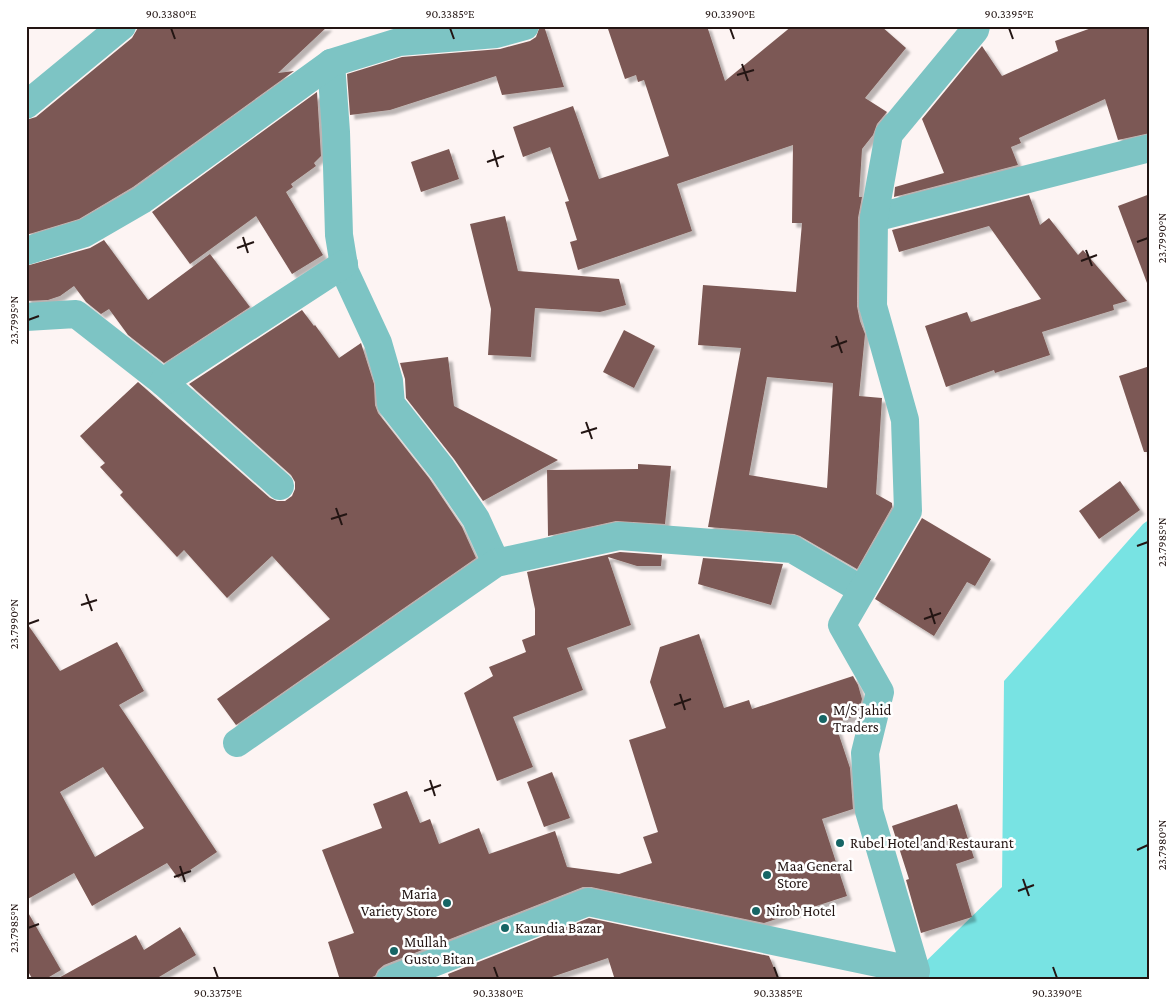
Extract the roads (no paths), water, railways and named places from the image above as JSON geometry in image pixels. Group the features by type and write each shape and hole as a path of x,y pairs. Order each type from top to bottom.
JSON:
{"street":[{"path":"26,105 122,26"},
{"path":"26,251 85,233 142,200 331,63 399,42 496,34 524,26"},
{"path":"390,980 434,972 588,902 915,975 869,811 865,753 880,692 842,625 908,512 905,420 873,306 874,218 889,134 976,26"},
{"path":"331,63 336,132 339,235 345,272 378,343 389,381 391,404 442,469 476,519 496,563"},
{"path":"874,218 1150,148"},
{"path":"163,382 344,264"},
{"path":"26,318 76,314 163,382 280,486"},
{"path":"237,743 496,563 619,536 783,548 792,549 862,590"}],"water":[{"path":"1150,519 1150,980 923,980 916,971 1002,887 1004,681 1143,524"}],"place":[{"name":"M/S Jahid Traders","path":"823,719"},
{"name":"Rubel Hotel and Restaurant","path":"840,843"},
{"name":"Maa General Store","path":"767,875"},
{"name":"Maria Variety Store","path":"447,903"},
{"name":"Nirob Hotel","path":"756,911"},
{"name":"Kaundia Bazar","path":"505,928"},
{"name":"Mullah Gusto Bitan","path":"394,951"}]}
